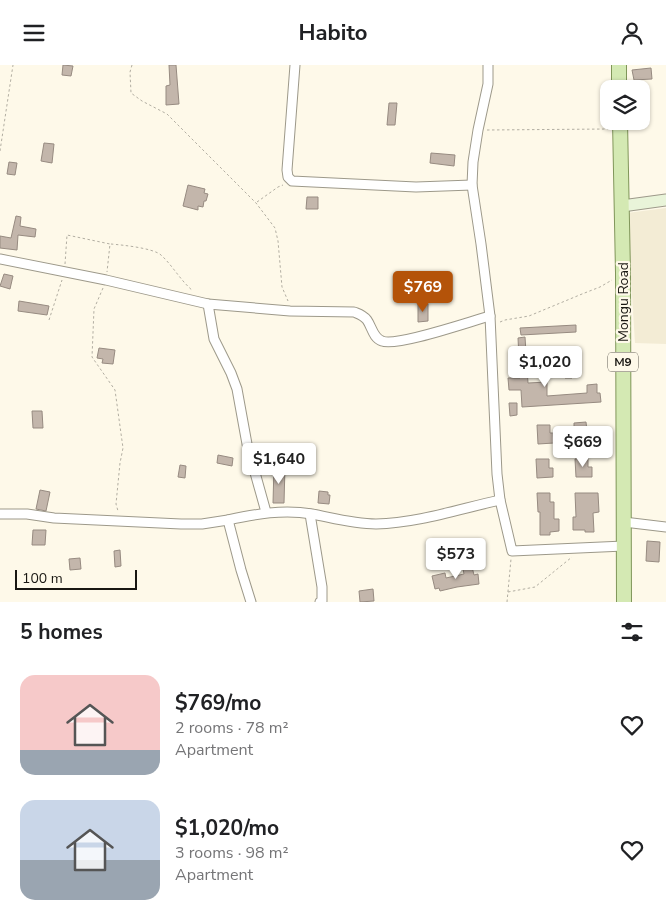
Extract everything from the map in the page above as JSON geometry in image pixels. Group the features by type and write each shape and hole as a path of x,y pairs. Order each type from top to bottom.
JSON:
{"main road":[{"path":"619,65 619,80"},
{"name":"Mongu Road","path":"620,130 623,273 624,602"}],"street":[{"path":"295,65 287,170 288,177 292,181 416,187 472,185"},
{"path":"488,65 488,84 478,130 473,162 472,185 490,316 497,474 500,500 512,551 624,546"},
{"path":"622,206 666,200"},
{"path":"0,259 106,280 208,304 290,311 354,312 367,320 377,339 390,343 490,316"},
{"path":"208,304 214,339 236,389 247,444 266,513"},
{"path":"0,514 202,524 266,513 310,514 345,521 375,524 424,518 500,500"},
{"path":"310,514 322,587 322,601 320,602"},
{"path":"228,520 240,570 251,602"},
{"path":"624,522 666,527"}],"path":[{"path":"0,151 13,65"},
{"path":"132,65 130,72 131,93 167,114 256,203 275,228 282,287 288,299 290,311"},
{"path":"478,130 600,126"},
{"path":"256,203 278,187 292,181"},
{"path":"49,320 64,271 67,235 160,254 184,284 208,304"},
{"path":"110,244 106,280 94,309 92,357 115,391 123,449 116,504 122,521"},
{"path":"490,316 496,323 505,319 529,316 600,287 623,273"},
{"path":"508,592 535,587 584,548"},
{"path":"507,602 512,551"}],"shaded area":[{"path":"666,208 666,344 635,343 627,213"}],"building":[{"path":"63,65 73,66 71,76 62,75"},
{"path":"169,65 176,65 179,104 166,105 166,86 170,85"},
{"path":"651,68 652,79 634,80 632,70"},
{"path":"389,103 397,103 395,125 387,125"},
{"path":"44,143 54,144 52,163 41,161"},
{"path":"431,153 455,155 454,166 430,163"},
{"path":"9,162 17,163 15,175 7,174"},
{"path":"188,185 205,189 204,193 208,194 203,207 198,206 198,210 183,206"},
{"path":"307,197 318,197 318,209 306,209"},
{"path":"16,216 21,217 20,226 36,229 35,237 18,235 17,250 0,248 0,236 11,238"},
{"path":"4,274 13,276 10,289 0,286"},
{"path":"19,301 49,306 47,315 18,311"},
{"path":"418,304 428,304 428,321 418,322"},
{"path":"576,325 576,332 521,335 520,328"},
{"path":"525,337 528,383 547,382 547,396 587,393 587,385 597,384 597,393 600,393 601,402 522,407 521,390 509,390 508,378 520,378 518,338"},
{"path":"99,348 115,350 113,364 102,363 103,359 97,358"},
{"path":"580,352 581,367 572,368 572,378 565,378 564,361 539,362 538,353"},
{"path":"509,403 517,403 517,415 510,416"},
{"path":"32,411 42,411 43,428 33,428"},
{"path":"586,422 587,431 590,431 590,441 574,441 574,423"},
{"path":"537,425 550,425 550,433 553,433 554,443 538,444"},
{"path":"218,455 233,458 232,466 217,463"},
{"path":"588,458 588,467 592,467 592,477 576,477 575,459"},
{"path":"536,459 549,459 549,468 553,468 553,477 537,478"},
{"path":"180,465 186,466 185,478 178,477"},
{"path":"274,466 285,466 284,503 273,503"},
{"path":"40,490 50,492 46,511 36,509"},
{"path":"319,491 328,492 328,495 330,495 329,504 318,503"},
{"path":"537,493 550,493 550,502 554,502 554,519 559,519 559,531 550,532 550,535 540,535 540,512 538,512"},
{"path":"575,493 598,493 599,512 593,513 594,532 573,530 573,517 576,517"},
{"path":"33,530 46,530 45,545 32,545"},
{"path":"647,541 660,542 659,562 646,561"},
{"path":"120,550 121,566 115,567 114,551"},
{"path":"80,558 81,569 70,570 69,559"},
{"path":"472,567 474,575 478,574 479,584 440,591 439,588 435,589 432,576 445,573 446,578 464,574 463,569"},
{"path":"373,589 374,601 360,602 359,591"}]}
